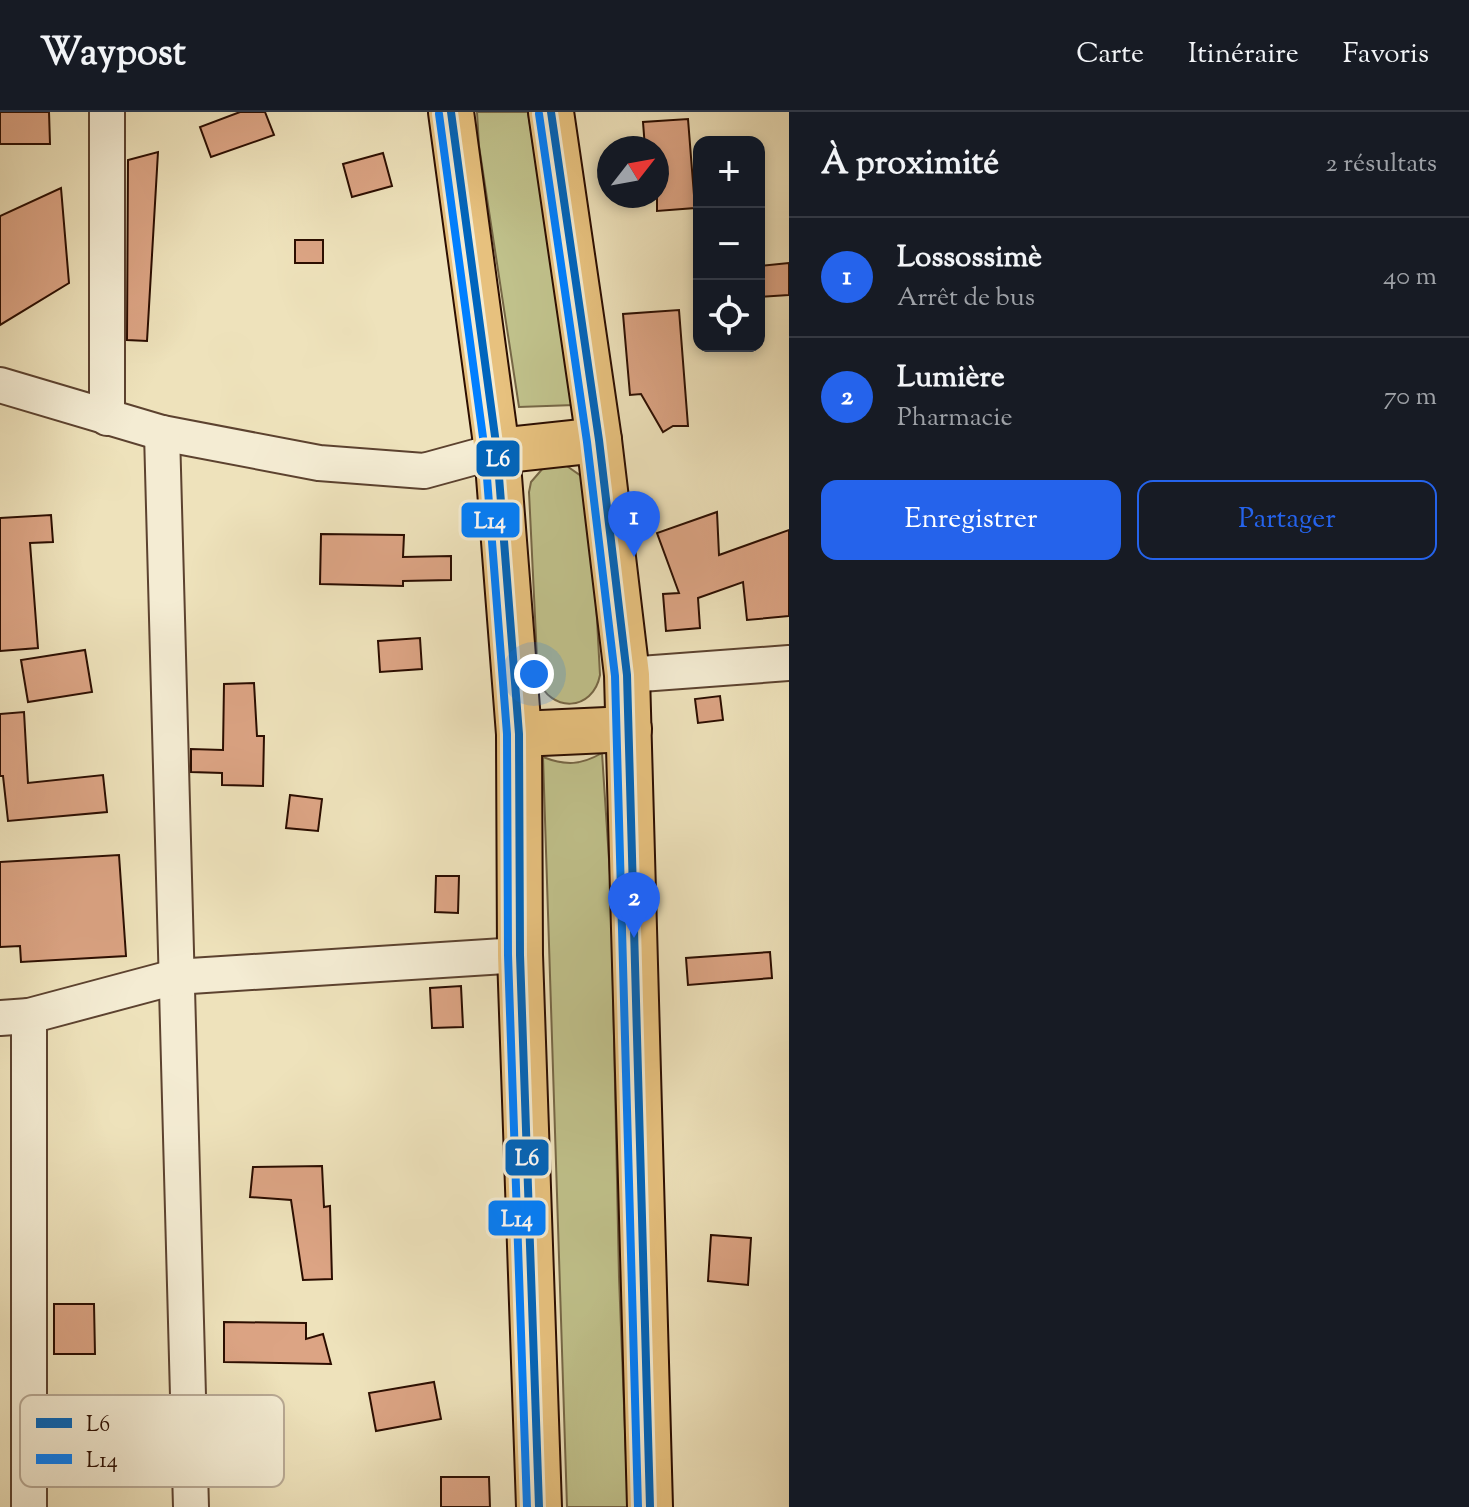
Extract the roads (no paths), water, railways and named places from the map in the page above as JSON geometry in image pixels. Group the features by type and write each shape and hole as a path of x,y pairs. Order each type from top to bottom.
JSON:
{"main road":[{"path":"451,112 497,451 519,734 520,955 539,1507"},
{"path":"551,112 599,440 627,675 650,1507"},
{"path":"497,451 599,440"},
{"path":"519,734 629,729"}],"street":[{"path":"107,112 107,418"},
{"path":"0,385 162,433 319,463 424,471 497,451"},
{"path":"162,433 188,1395"},
{"path":"627,675 789,663"},
{"path":"26,1395 14,1017 175,977 520,955"},
{"path":"28,1487 29,1507"},
{"path":"190,1487 191,1507"}],"place":[{"name":"Lossossimè","path":"634,557"},
{"name":"Lumière","path":"634,938"}]}
